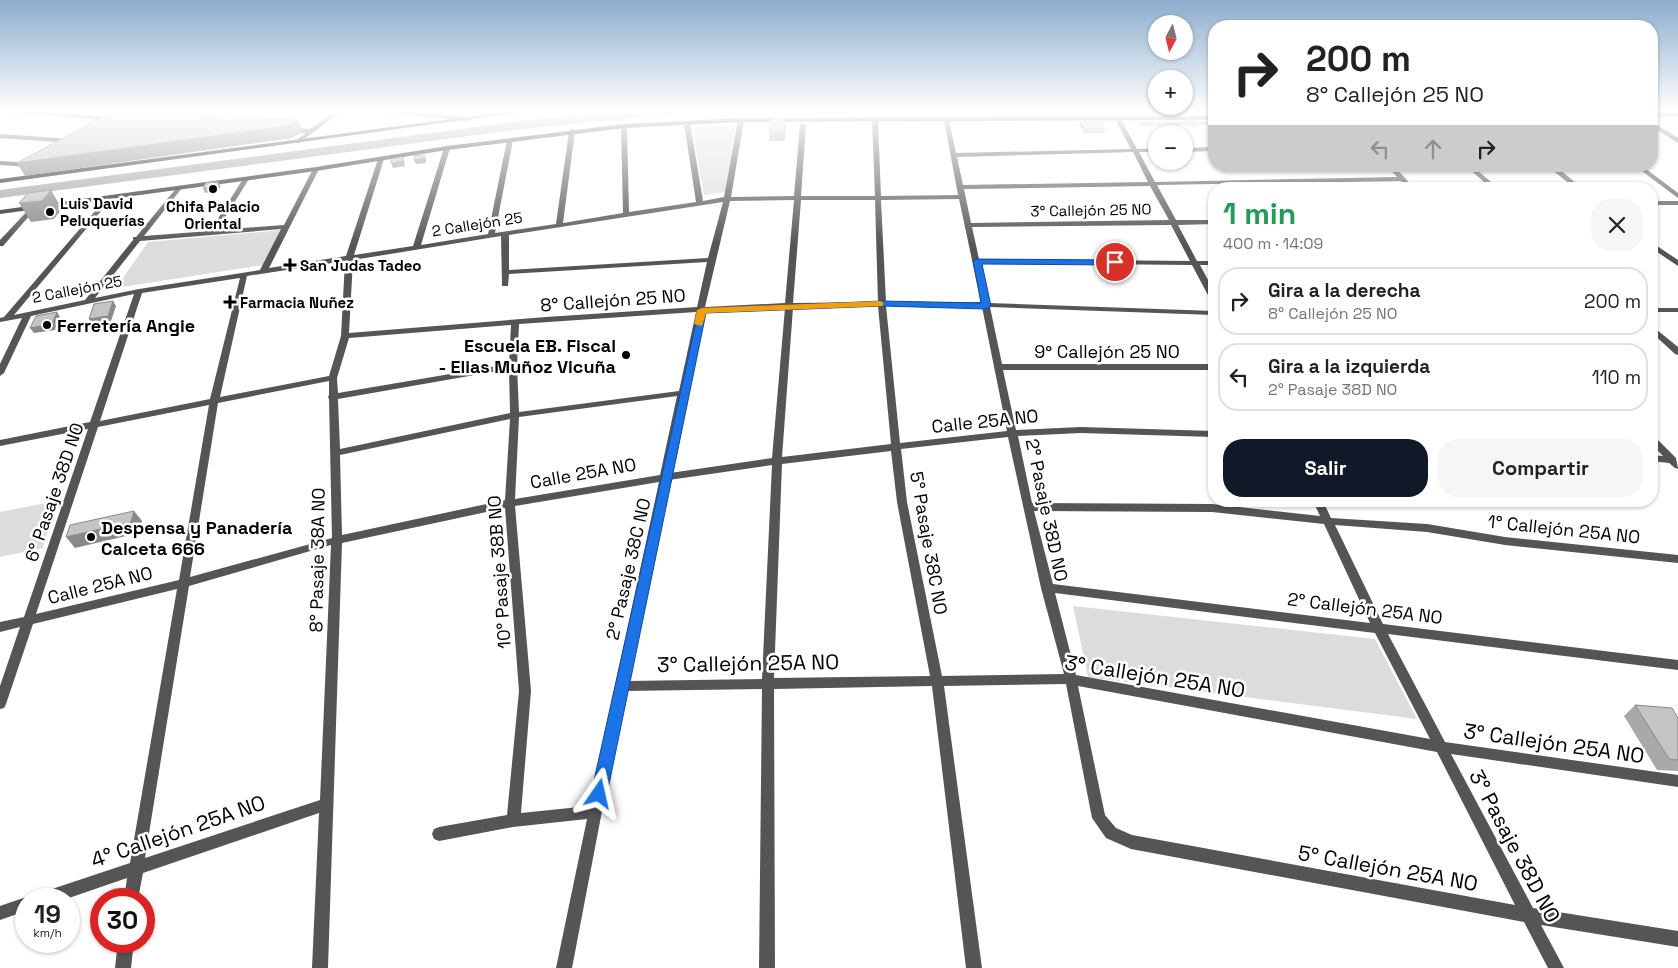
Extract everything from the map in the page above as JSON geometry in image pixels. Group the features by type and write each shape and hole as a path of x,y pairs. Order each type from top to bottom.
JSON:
{"main road":[{"path":"0,182 199,155"},
{"path":"0,212 246,179 405,155"}],"street":[{"path":"416,248 445,155"},
{"path":"491,235 507,155"},
{"path":"559,225 569,155"},
{"path":"625,155 626,215"},
{"path":"692,155 700,203"},
{"name":"2° Pasaje 38C NO","path":"564,968 620,686 667,477 711,260 727,199 735,155"},
{"path":"767,968 768,683 777,461 801,155"},
{"name":"5° Pasaje 38C NO","path":"876,155 882,304 902,502 937,680 974,968"},
{"name":"2° Pasaje 38D NO","path":"954,155 1014,433 1028,507 1071,679 1099,818"},
{"path":"1137,155 1208,288"},
{"name":"8° Pasaje 38A NO","path":"320,968 338,540 332,397 333,378 345,336 349,258 382,159"},
{"path":"0,163 39,166 14,180"},
{"path":"263,272 316,169"},
{"path":"1396,172 1405,182"},
{"path":"1477,172 1488,182"},
{"path":"1558,172 1571,182"},
{"path":"1646,172 1678,196"},
{"path":"212,233 246,179"},
{"name":"2 Callejón 25","path":"1214,182 1402,179"},
{"name":"2 Callejón 25","path":"4,319 139,291 727,199 878,198 962,192 1208,182"},
{"path":"88,301 136,239 180,187"},
{"path":"4,319 110,197"},
{"path":"1658,203 1678,203"},
{"path":"0,244 34,207"},
{"name":"3° Callejón 25 NO","path":"969,225 1208,222"},
{"path":"136,239 286,227"},
{"path":"505,234 505,284"},
{"path":"1658,249 1678,264"},
{"path":"506,272 711,260"},
{"path":"977,261 1208,263"},
{"path":"133,888 214,402 244,275"},
{"name":"6° Pasaje 38D NO","path":"0,704 139,291"},
{"name":"8° Callejón 25 NO","path":"345,336 516,322 790,306 882,304 1208,313"},
{"path":"1658,310 1678,310"},
{"path":"0,373 28,313"},
{"name":"10° Pasaje 38B NO","path":"513,820 525,691 510,503 515,415 513,366 516,322"},
{"path":"1658,334 1678,352"},
{"path":"332,397 513,366"},
{"name":"9° Callejón 25 NO","path":"1000,367 1208,367"},
{"path":"0,443 333,378"},
{"path":"335,453 515,415 683,393"},
{"name":"Calle 25A NO","path":"0,627 183,582 338,540 510,503 667,477 777,461 1014,433 1081,430 1208,434"},
{"path":"1658,445 1676,462"},
{"path":"1658,459 1676,462"},
{"name":"1° Callejón 25A NO","path":"1028,507 1212,508 1328,521 1427,528 1505,541 1678,558"},
{"name":"3° Pasaje 38D NO","path":"1321,507 1378,627 1556,968"},
{"name":"2° Callejón 25A NO","path":"1047,588 1378,627 1678,666"},
{"name":"3° Callejón 25A NO","path":"620,686 1071,679 1440,747 1678,782"},
{"name":"4° Callejón 25A NO","path":"76,888 326,804"},
{"path":"439,834 513,820 595,812"},
{"name":"5° Callejón 25A NO","path":"1099,818 1111,833 1131,842 1528,915 1678,940"},
{"path":"0,913 15,908"},
{"path":"123,968 125,953"}],"shaded area":[{"path":"697,155 731,155 725,192 704,195"},
{"path":"281,230 263,265 116,288 148,242"},
{"path":"56,501 43,548 0,557 0,512"},
{"path":"1073,606 1375,639 1417,719 1088,677"}],"building":[{"path":"31,155 74,155 17,163"},
{"path":"424,155 424,158 414,160 414,156"},
{"path":"403,157 403,161 391,163 391,159"},
{"path":"218,182 216,187 203,188 206,183"},
{"path":"51,190 42,201 19,203 28,193"},
{"path":"113,301 108,316 89,319 94,304"},
{"path":"57,312 52,324 30,328 36,316"},
{"path":"134,511 131,522 66,537 70,525"},
{"path":"1635,705 1672,708 1678,718 1678,760 1669,759"}],"waterway":[{"path":"0,194 294,155"}],"slow traffic":[{"path":"699,324 702,310 880,304"}],"place":[{"name":"Chifa Palacio Oriental","path":"213,189"},
{"name":"Luis David Peluquerías","path":"50,212"},
{"name":"San Judas Tadeo","path":"290,265"},
{"name":"Farmacia Nuñez","path":"230,302"},
{"name":"Ferretería Angie","path":"47,325"},
{"name":"Escuela EB. Fiscal - Elias Muñoz Vicuña","path":"626,355"},
{"name":"Despensa y Panadería Calceta 666","path":"91,537"}],"route":[{"path":"599,794 620,686 702,310 882,304 986,306 977,261 1115,262"}]}
